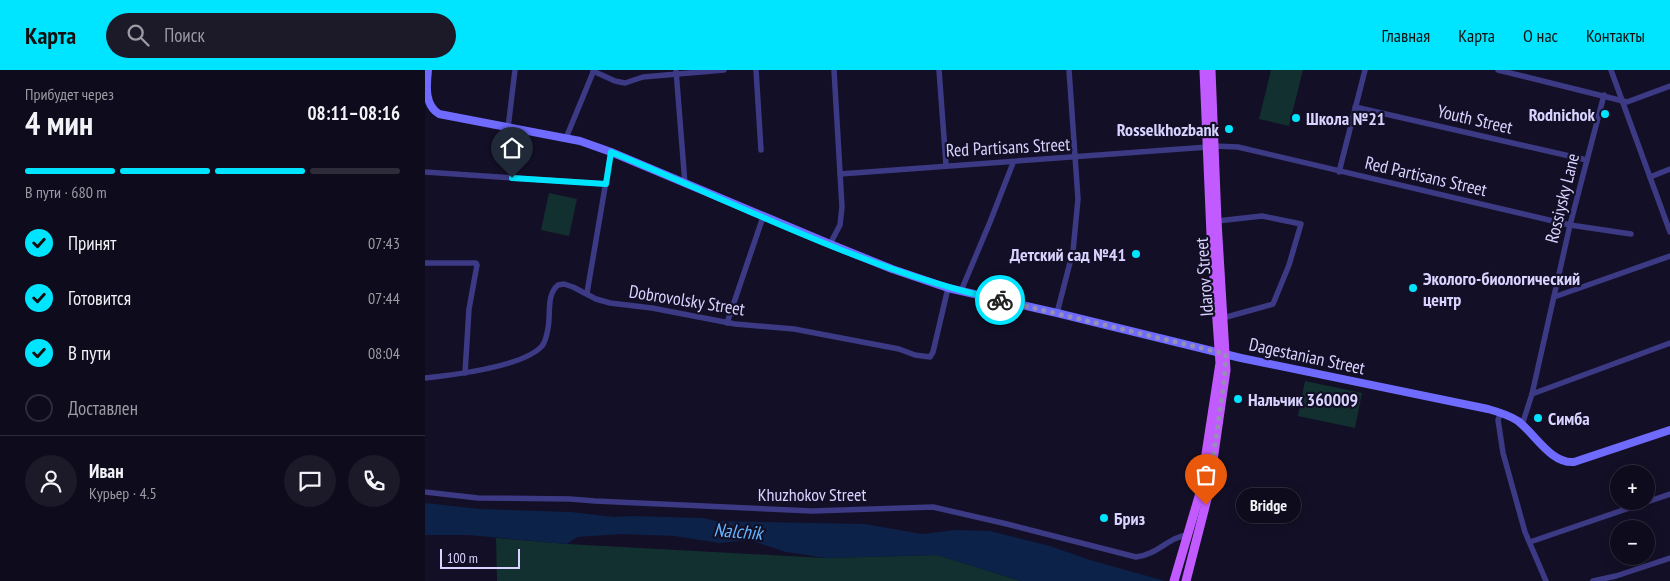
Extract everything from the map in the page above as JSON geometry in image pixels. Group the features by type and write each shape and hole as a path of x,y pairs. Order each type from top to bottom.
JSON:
{"main road":[{"name":"Idarov Street","path":"1186,581 1208,495 1224,383 1223,318 1217,221 1204,70"},
{"name":"Idarov Street","path":"1174,581 1197,506 1223,353 1211,235 1211,70"}],"street":[{"path":"426,109 427,70"},
{"path":"508,128 515,70"},
{"path":"565,138 594,71 615,81 625,82 676,72 724,70"},
{"path":"756,70 761,150"},
{"path":"830,244 838,230 842,216 834,70"},
{"path":"939,70 946,165"},
{"path":"1057,312 1073,251 1078,199 1069,70"},
{"path":"1339,172 1365,70"},
{"path":"1497,70 1627,102 1670,86"},
{"path":"1611,70 1670,232"},
{"path":"676,72 685,184"},
{"name":"Rossiysky Lane","path":"1522,425 1532,394 1570,225 1604,95"},
{"name":"Youth Street","path":"1355,107 1587,160"},
{"name":"Dagestanian Street","path":"426,109 439,114 565,138 611,152 763,217 892,269 948,288 1057,312 1223,353 1501,412 1522,425 1554,456 1563,462 1670,430"},
{"name":"Red Partisans Street","path":"840,174 946,165 1013,163 1211,147 1240,148 1570,225 1631,234"},
{"path":"587,293 611,152"},
{"path":"961,291 1013,163"},
{"path":"1650,177 1670,169"},
{"path":"425,172 606,184"},
{"path":"1217,221 1262,216 1299,223 1301,228 1273,304 1223,318"},
{"path":"727,323 763,217"},
{"path":"1554,298 1670,256"},
{"path":"425,263 476,263 477,269 469,309 465,373"},
{"name":"Dobrovolsky Street","path":"425,378 465,373 503,364 529,354 543,345 549,324 551,293 555,286 564,284 587,293 596,299 610,303 661,309 727,323 794,329 899,349 915,356 930,357 933,352 948,288"},
{"path":"1532,394 1670,343"},
{"path":"1501,412 1498,420 1500,440 1525,532 1546,581"},
{"name":"Khuzhokov Street","path":"425,492 478,498 570,499 811,511 933,507 1136,557 1156,552 1175,538 1188,535"},
{"path":"1530,542 1670,494"},
{"path":"1593,581 1616,576 1670,558"}],"green space":[{"path":"1271,70 1303,70 1289,126 1259,119"},
{"path":"549,193 577,199 569,236 541,230"},
{"path":"1305,381 1362,393 1355,428 1298,416"},
{"path":"496,538 567,544 826,558 937,555 1021,581 497,581"}],"water":[{"name":"Nalchik","path":"425,503 480,509 571,512 614,517 632,516 703,518 716,521 865,524 922,534 955,530 990,531 1050,546 1090,560 1165,581 1021,581 937,555 826,558 786,552 749,540 720,543 674,536 622,534 577,537 567,544 468,535 425,535"}],"way so far":[{"path":"1000,300 1057,312 1226,354 1226,370 1206,505"}],"place":[{"name":"Rodnichok","path":"1605,114"},
{"name":"Школа №21","path":"1296,118"},
{"name":"Rosselkhozbank","path":"1229,129"},
{"name":"Детский сад №41","path":"1136,254"},
{"name":"Эколого-биологический центр","path":"1413,288"},
{"name":"Нальчик 360009","path":"1238,399"},
{"name":"Симба","path":"1538,418"},
{"name":"Bridge","path":"1206,505"},
{"name":"Бриз","path":"1104,518"}],"route":[{"path":"512,178 606,184 611,152 763,217 892,269 948,288 1000,300"}]}
